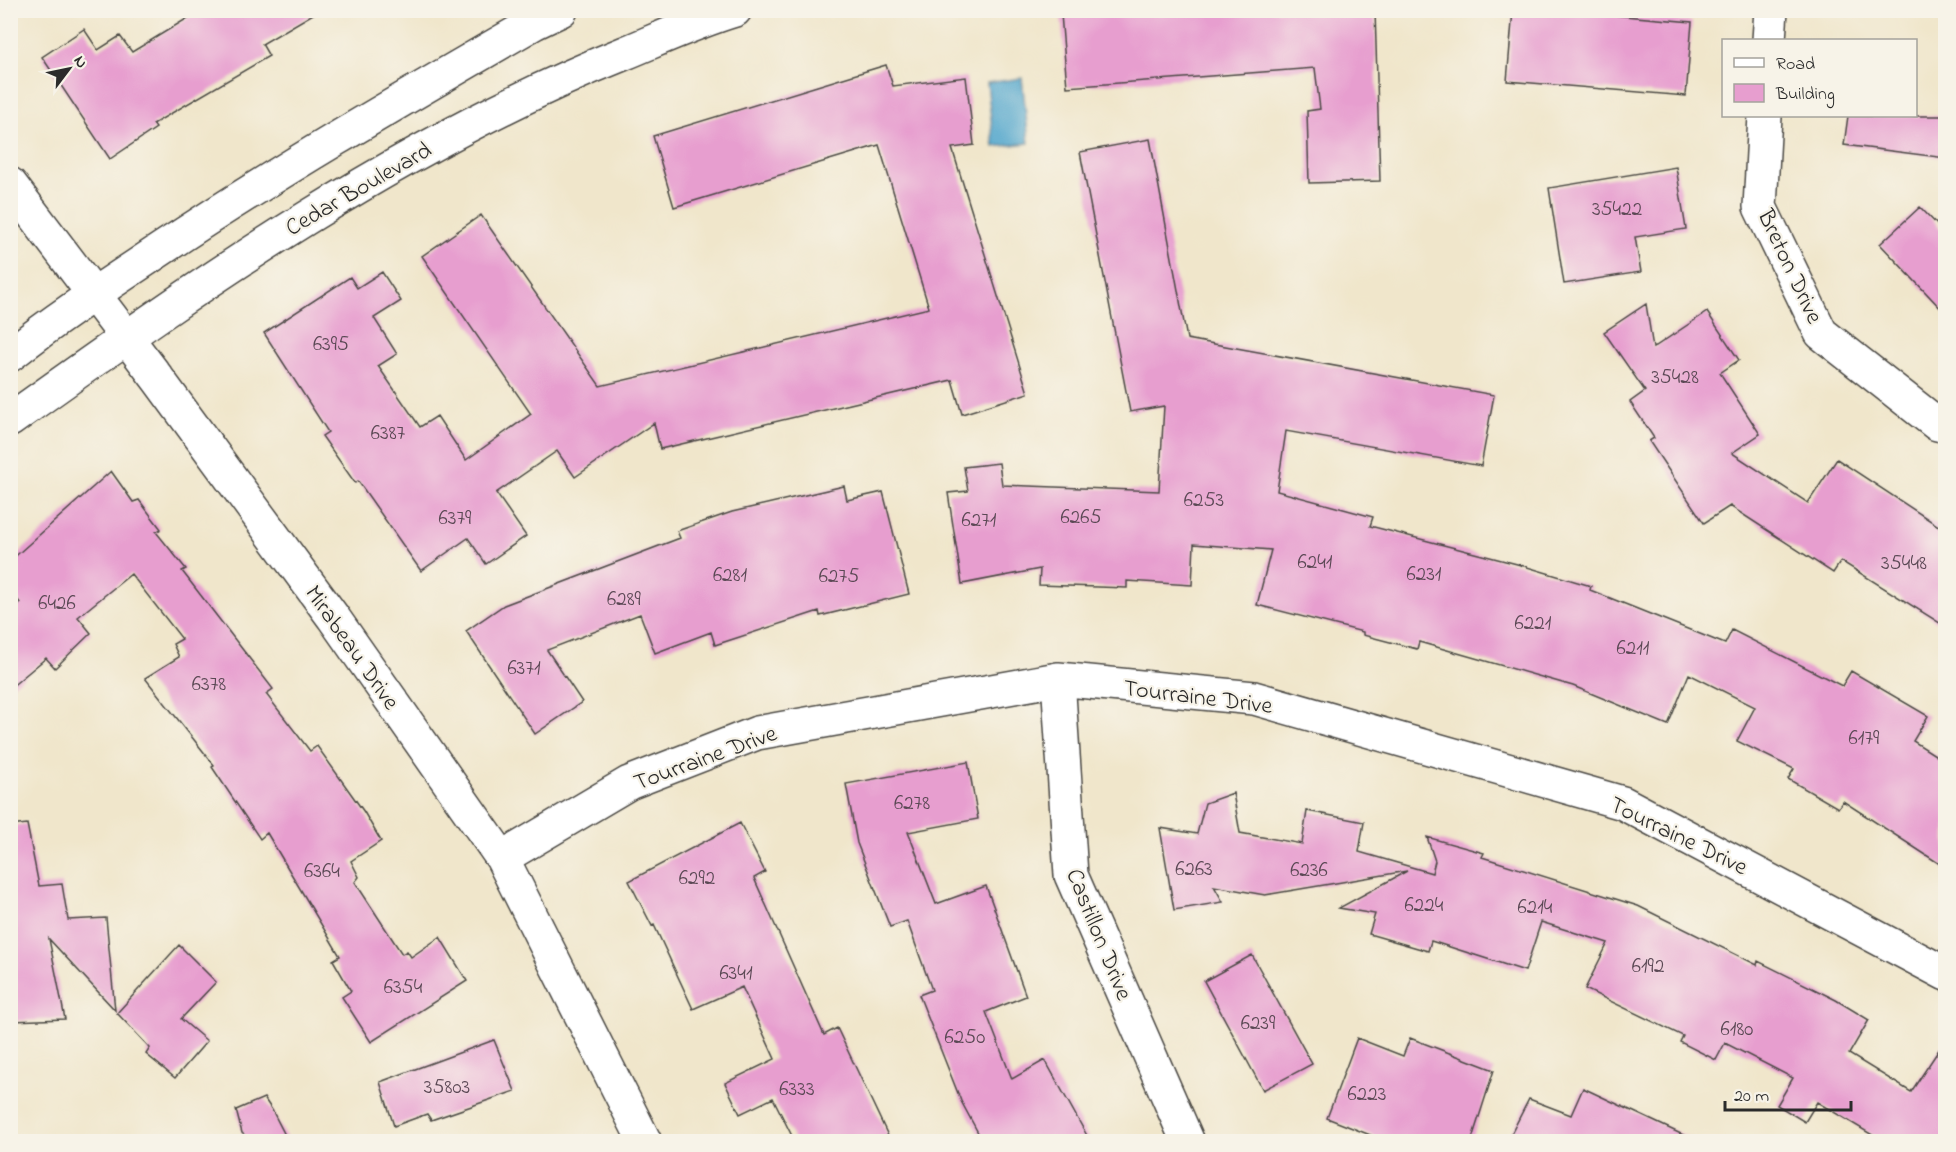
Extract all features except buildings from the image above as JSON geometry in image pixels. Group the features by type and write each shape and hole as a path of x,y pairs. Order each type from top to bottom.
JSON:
{"street":[{"path":"10,355 52,322 260,184 534,23 561,10"},
{"name":"Cedar Boulevard","path":"10,420 278,235 415,154 568,76 735,10"},
{"path":"1769,39 1771,10"},
{"name":"Breton Drive","path":"1765,117 1760,207 1821,333 1937,424 1946,426"},
{"name":"Mirabeau Drive","path":"10,184 333,617 502,858 640,1140"},
{"name":"Tourraine Drive","path":"502,858 629,783 757,733 1058,679 1254,698 1623,803 1946,974"},
{"name":"Castillon Drive","path":"1058,679 1071,875 1188,1142"}],"water":[{"path":"1022,78 1029,143 994,147 987,83"}]}
